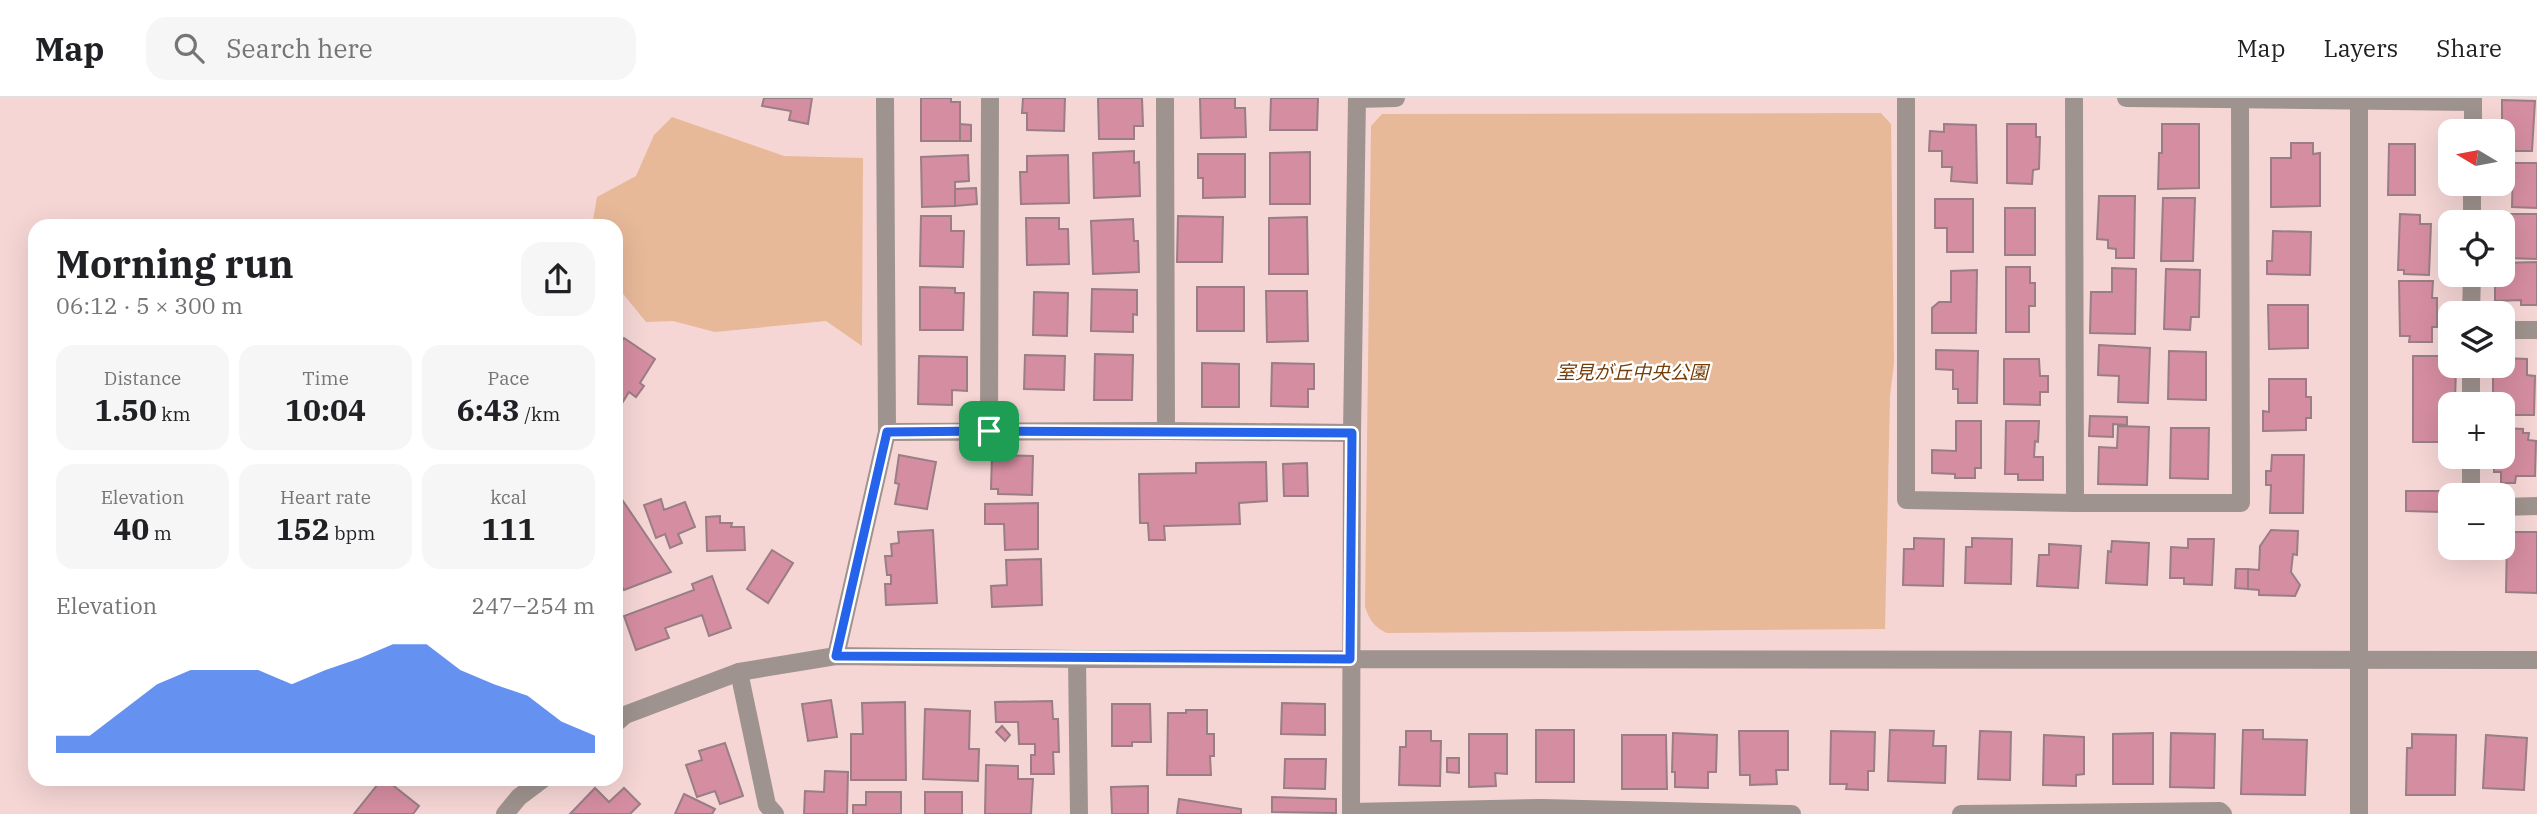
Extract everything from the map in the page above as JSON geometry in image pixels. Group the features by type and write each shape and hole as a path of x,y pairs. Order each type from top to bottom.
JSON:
{"street":[{"path":"836,656 887,432 885,98"},
{"path":"989,431 990,98"},
{"path":"1165,98 1166,431"},
{"path":"1396,98 1357,98 1350,659 1351,813 1542,811 1792,814"},
{"path":"1906,98 1906,500 2075,503 2242,503 2240,99"},
{"path":"2074,98 2075,503"},
{"path":"2126,98 2473,100 2473,119"},
{"path":"2359,100 2359,814"},
{"path":"2515,330 2537,330"},
{"path":"887,432 1352,433"},
{"path":"2515,507 2537,506"},
{"path":"623,717 739,672 836,656 1077,659 2537,660"},
{"path":"1077,659 1079,814"},
{"path":"739,672 767,804 775,814"},
{"path":"505,814 519,797 534,786"},
{"path":"1961,814 2221,811 2223,814"}],"green space":[{"name":"室見が丘中央公園","path":"1881,113 1891,124 1894,363 1890,396 1885,629 1387,633 1375,626 1365,606 1371,126 1382,114"},
{"path":"672,117 784,156 863,158 862,346 826,321 715,332 673,321 646,322 623,294 623,219 593,219 597,197 636,176 654,135"}],"building":[{"path":"764,98 812,98 808,124 789,120 791,111 762,106"},
{"path":"921,98 951,98 951,102 960,102 960,141 921,141"},
{"path":"1023,98 1065,98 1064,131 1027,130 1027,113 1022,113"},
{"path":"1098,98 1142,98 1143,126 1134,126 1134,139 1099,139"},
{"path":"1200,98 1235,98 1235,108 1245,108 1246,137 1201,138"},
{"path":"1271,98 1318,98 1317,130 1270,130"},
{"path":"2502,100 2535,101 2532,151 2515,151 2515,119 2502,119"},
{"path":"960,124 971,125 971,141 960,141"},
{"path":"1944,124 1976,125 1977,183 1951,181 1952,167 1942,167 1942,151 1929,151 1930,131 1944,132"},
{"path":"2007,124 2036,124 2036,137 2040,137 2039,169 2033,170 2032,184 2007,183"},
{"path":"2162,124 2199,124 2199,188 2158,189"},
{"path":"2291,143 2313,143 2313,154 2320,153 2320,206 2271,207 2271,158 2291,158"},
{"path":"2389,144 2415,144 2415,195 2388,195"},
{"path":"1134,151 1134,163 1139,162 1140,196 1094,198 1093,153"},
{"path":"1310,152 1310,204 1270,204 1270,153"},
{"path":"1198,154 1245,154 1245,197 1203,198 1203,178 1198,178"},
{"path":"968,155 969,181 955,182 955,206 922,207 921,157"},
{"path":"1068,155 1069,203 1021,204 1020,172 1027,172 1027,156"},
{"path":"2515,163 2537,163 2537,208 2512,207 2512,196 2515,196"},
{"path":"976,188 977,204 955,206 955,189"},
{"path":"2099,196 2135,196 2134,258 2116,258 2116,249 2108,248 2108,240 2097,239"},
{"path":"2163,198 2195,198 2193,261 2161,261"},
{"path":"1935,199 1973,199 1973,252 1947,252 1947,228 1935,228"},
{"path":"2005,208 2035,208 2035,255 2005,255"},
{"path":"2400,214 2420,215 2420,224 2431,224 2429,275 2404,274 2404,270 2398,270"},
{"path":"2515,214 2537,214 2537,259 2515,258"},
{"path":"921,216 951,216 951,231 964,231 963,267 920,266"},
{"path":"1178,216 1223,217 1222,262 1177,262"},
{"path":"1307,217 1308,274 1269,274 1269,218"},
{"path":"1026,218 1059,218 1059,229 1068,229 1069,264 1027,265"},
{"path":"1133,219 1134,241 1138,241 1139,272 1093,274 1091,221"},
{"path":"2273,231 2311,232 2310,275 2267,274 2267,261 2272,261"},
{"path":"2537,262 2537,305 2521,305 2521,300 2495,301 2495,287 2515,287 2515,263"},
{"path":"2006,267 2030,267 2030,283 2035,283 2035,306 2029,306 2029,332 2006,332"},
{"path":"2112,268 2136,269 2135,334 2090,333 2091,292 2112,292"},
{"path":"2166,269 2200,270 2199,317 2191,317 2190,330 2164,329"},
{"path":"1977,270 1976,333 1932,333 1932,308 1939,302 1951,302 1951,271"},
{"path":"2399,281 2433,281 2432,298 2437,298 2437,327 2432,327 2432,342 2409,342 2410,336 2400,336"},
{"path":"920,287 955,288 955,293 964,293 963,330 920,330"},
{"path":"1197,287 1244,287 1244,331 1197,331"},
{"path":"1092,289 1137,290 1137,315 1133,314 1133,332 1091,331"},
{"path":"1266,291 1307,291 1308,341 1267,342"},
{"path":"1034,292 1068,293 1067,336 1033,335"},
{"path":"2268,305 2308,305 2308,348 2269,349"},
{"path":"623,339 655,359 640,383 644,386 636,397 629,392 623,402"},
{"path":"2099,345 2150,348 2148,403 2118,402 2119,376 2098,375"},
{"path":"1936,350 1978,351 1977,403 1958,403 1958,389 1953,389 1953,370 1936,369"},
{"path":"2169,351 2206,352 2206,400 2168,399"},
{"path":"1095,354 1133,355 1132,400 1094,400"},
{"path":"1025,355 1065,356 1064,390 1024,389"},
{"path":"919,356 967,357 967,391 952,390 952,405 918,404"},
{"path":"2413,356 2438,356 2438,378 2456,378 2455,392 2438,392 2438,442 2413,442"},
{"path":"2004,359 2039,359 2040,376 2048,376 2048,392 2040,392 2040,405 2004,404"},
{"path":"2515,359 2527,359 2527,375 2535,376 2534,415 2515,415 2515,392 2493,392 2493,378 2515,378"},
{"path":"1202,363 1239,364 1239,407 1202,407"},
{"path":"1272,363 1314,364 1314,389 1308,389 1308,407 1271,406"},
{"path":"2269,379 2306,379 2306,397 2311,397 2311,418 2306,418 2306,430 2263,431 2263,411 2269,412"},
{"path":"2090,416 2127,417 2127,425 2113,424 2113,437 2089,436"},
{"path":"1956,421 1981,421 1981,468 1975,468 1975,478 1955,478 1955,474 1932,473 1932,450 1956,451"},
{"path":"2006,421 2039,421 2034,457 2043,457 2043,480 2018,480 2018,474 2005,474"},
{"path":"2118,426 2149,427 2147,485 2098,484 2099,447 2117,448"},
{"path":"2171,428 2209,428 2208,479 2170,478"},
{"path":"2515,429 2529,433 2528,440 2536,441 2535,476 2516,476 2515,483 2501,483 2501,472 2494,472 2494,469 2515,469"},
{"path":"899,455 936,462 927,509 895,504 899,484 895,483"},
{"path":"992,455 1033,456 1032,495 998,494 998,489 991,489"},
{"path":"2272,455 2304,455 2303,513 2270,513 2271,485 2266,485 2266,471 2271,471"},
{"path":"1266,462 1267,501 1239,503 1240,524 1164,526 1165,540 1149,540 1148,523 1140,523 1139,474 1196,473 1196,463"},
{"path":"1307,463 1308,496 1284,496 1283,464"},
{"path":"2406,491 2438,491 2438,512 2406,511"},
{"path":"661,499 664,510 685,502 695,527 678,534 682,543 670,548 665,534 656,538 644,505"},
{"path":"623,501 671,572 623,588"},
{"path":"1038,503 1038,549 1005,550 1004,524 985,524 985,504"},
{"path":"720,516 720,523 732,523 731,527 744,527 745,550 707,551 706,517"},
{"path":"933,530 937,603 886,605 885,584 891,584 891,575 887,575 885,556 892,556 891,544 899,543 898,532"},
{"path":"2271,530 2298,531 2297,555 2293,554 2291,572 2300,585 2295,596 2259,595 2259,590 2248,589 2248,569 2259,570 2260,546"},
{"path":"2515,532 2537,532 2537,593 2506,592 2507,560 2515,560"},
{"path":"1914,538 1944,539 1943,586 1903,585 1904,549 1914,549"},
{"path":"1972,538 2012,539 2011,584 1965,583 1966,547 1972,547"},
{"path":"2188,539 2214,539 2212,585 2184,584 2184,578 2170,578 2171,547 2188,548"},
{"path":"2112,541 2149,543 2147,585 2106,583 2108,551 2111,552"},
{"path":"2049,544 2081,546 2078,588 2037,586 2039,555 2049,555"},
{"path":"772,550 793,563 768,603 747,589"},
{"path":"1041,559 1042,605 992,607 991,586 1007,585 1006,560"},
{"path":"2236,569 2248,569 2248,589 2235,588"},
{"path":"712,576 731,628 709,636 702,615 665,628 669,638 636,650 624,616 694,590 692,584"},
{"path":"831,700 837,737 808,741 802,704"},
{"path":"1052,701 1053,719 1058,719 1059,752 1053,752 1054,774 1031,774 1031,755 1035,755 1035,744 1019,744 1018,722 996,722 995,702"},
{"path":"905,702 906,780 851,780 851,734 863,734 862,703"},
{"path":"1282,703 1325,704 1325,735 1281,734"},
{"path":"1112,704 1150,704 1151,742 1112,746"},
{"path":"925,709 970,711 969,749 979,749 978,781 923,779"},
{"path":"1186,710 1207,710 1207,734 1214,734 1214,756 1210,756 1211,775 1167,775 1168,713 1186,713"},
{"path":"1002,726 1010,735 1005,741 996,732"},
{"path":"1536,730 1574,730 1574,782 1536,782"},
{"path":"1890,730 1934,731 1933,746 1946,746 1945,783 1888,781"},
{"path":"2243,730 2263,730 2263,739 2307,740 2305,795 2241,794"},
{"path":"1406,731 1431,731 1431,741 1441,741 1440,786 1399,785 1400,747 1406,747"},
{"path":"1739,731 1788,731 1788,770 1776,770 1777,784 1750,785 1750,775 1740,775"},
{"path":"1831,731 1875,732 1874,771 1868,771 1868,790 1846,789 1847,784 1830,784"},
{"path":"1980,731 2011,732 2010,780 1978,779"},
{"path":"1673,733 1717,735 1716,772 1708,772 1708,788 1675,787 1675,772 1672,772"},
{"path":"2153,733 2153,784 2113,784 2113,734"},
{"path":"2171,733 2215,734 2214,788 2170,787"},
{"path":"1469,734 1507,734 1507,774 1495,773 1496,786 1469,787"},
{"path":"2412,734 2456,735 2455,795 2406,795 2407,748 2412,748"},
{"path":"1622,735 1666,735 1667,789 1622,789"},
{"path":"2044,735 2084,737 2084,774 2076,775 2076,786 2043,785"},
{"path":"2486,735 2527,738 2524,790 2483,788"},
{"path":"725,743 743,796 720,804 715,791 697,797 686,765 702,760 699,751"},
{"path":"1447,758 1459,758 1459,773 1447,772"},
{"path":"1285,759 1326,759 1325,789 1284,788"},
{"path":"986,765 1018,766 1018,779 1033,779 1031,814 985,814"},
{"path":"825,771 848,772 847,814 804,814 805,791 824,792"},
{"path":"376,786 394,786 419,806 413,814 354,814"},
{"path":"1148,786 1148,814 1112,814 1111,787"},
{"path":"595,788 609,802 624,788 640,804 630,814 570,814"},
{"path":"866,792 901,792 901,814 853,814 853,805 866,805"},
{"path":"925,792 962,792 962,814 925,814"},
{"path":"684,794 715,809 712,814 675,814"},
{"path":"1272,797 1336,799 1336,813 1272,812"},
{"path":"1179,799 1241,809 1241,814 1177,814"}],"route":[{"path":"989,431 1352,433 1350,659 836,656 887,432 989,431"}]}
